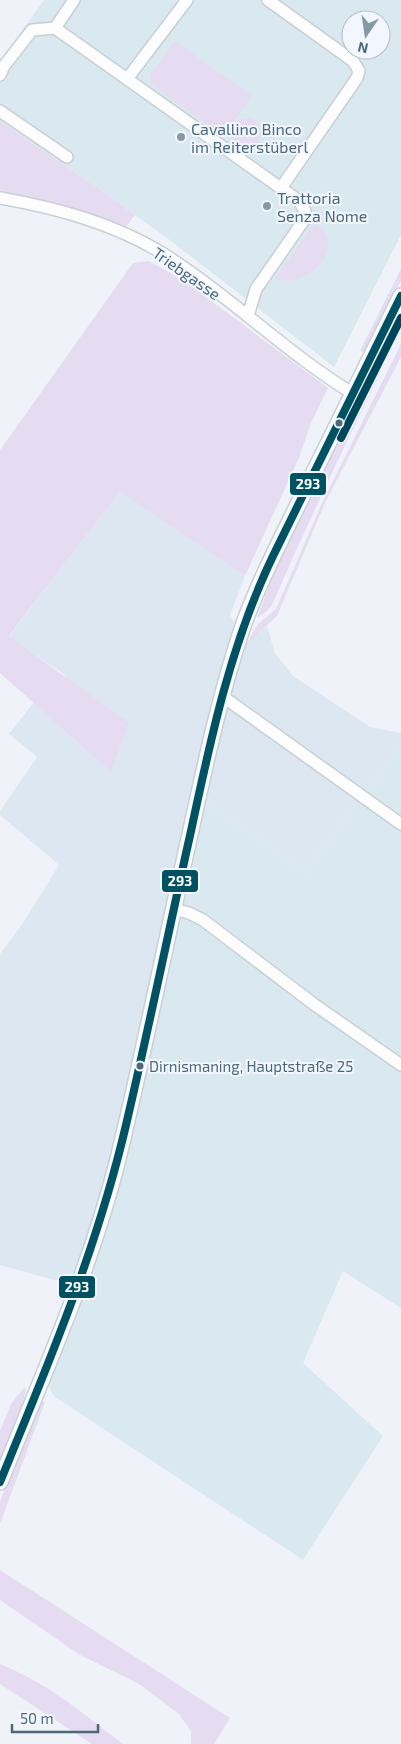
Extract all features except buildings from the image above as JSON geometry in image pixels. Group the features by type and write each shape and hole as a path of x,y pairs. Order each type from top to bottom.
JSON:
{"main road":[{"path":"0,1482 81,1278 108,1196 200,782 226,699 243,628 266,570 401,296"}],"street":[{"path":"54,28 74,0"},
{"path":"127,79 187,0"},
{"path":"268,0 354,61 359,71 358,78 281,188"},
{"path":"0,75 4,66 32,30 54,28 299,201 305,211 304,220 256,289 248,316"},
{"path":"0,111 67,157"},
{"name":"Triebgasse","path":"0,198 60,210 131,236 162,253 248,316 276,340 352,393"},
{"path":"226,699 401,824"},
{"path":"173,909 189,913 203,920 315,1004 401,1065"}],"shaded area":[{"path":"44,0 401,0 401,235 334,367 171,241 0,121 0,61"},
{"path":"175,41 252,96 223,136 151,84 150,75"},
{"path":"246,118 257,122 261,133 257,144 246,148 235,144 231,133 235,122"},
{"path":"0,121 135,215 125,228 59,205 0,193"},
{"path":"316,225 326,235 328,245 325,256 318,266 308,274 297,279 285,281 275,278 312,227"},
{"path":"149,261 183,280 328,388 311,423 298,460 245,576 120,491 9,636 129,723 111,772 0,673 0,450 133,263"},
{"path":"401,269 401,281 365,353 360,351"},
{"path":"401,313 401,329 384,364 380,360 380,356"},
{"path":"401,344 401,357 325,503 277,616 246,645 258,624 276,609 322,503"},
{"path":"376,365 380,368 380,374 324,489 272,605 257,618 293,531 334,447 359,404"},
{"path":"120,490 245,576 230,615 246,644 267,626 275,653 293,676 370,727 401,733 401,749 366,790 306,873 205,802 138,1103 83,1288 0,1265 0,954 23,923 59,865 0,815 0,811 37,757 9,734 34,702 111,772 65,675 9,637"},
{"path":"401,749 401,1308 343,1271 303,1363 383,1436 303,1560 55,1397 37,1371 71,1283 83,1288 138,1103 205,802 306,873 366,790"},
{"path":"24,1388 26,1389 22,1407 0,1460 0,1431 11,1404"},
{"path":"41,1401 45,1402 0,1524 0,1501"},
{"path":"0,1570 230,1718 214,1744 191,1744 191,1731 179,1714 139,1684 80,1655 0,1600"},
{"path":"0,1664 49,1689 123,1744 92,1744 0,1684"}],"transit line":[{"name":"293","path":"0,1482 70,1306 101,1217 126,1125 215,726 245,622 273,556 401,296"},
{"path":"341,438 401,318"}],"place":[{"name":"Cavallino Binco im Reiterstüberl","path":"181,137"},
{"name":"Trattoria Senza Nome","path":"267,206"},
{"name":"Dirnismaning, Hauptstraße 25","path":"140,1066"}]}
